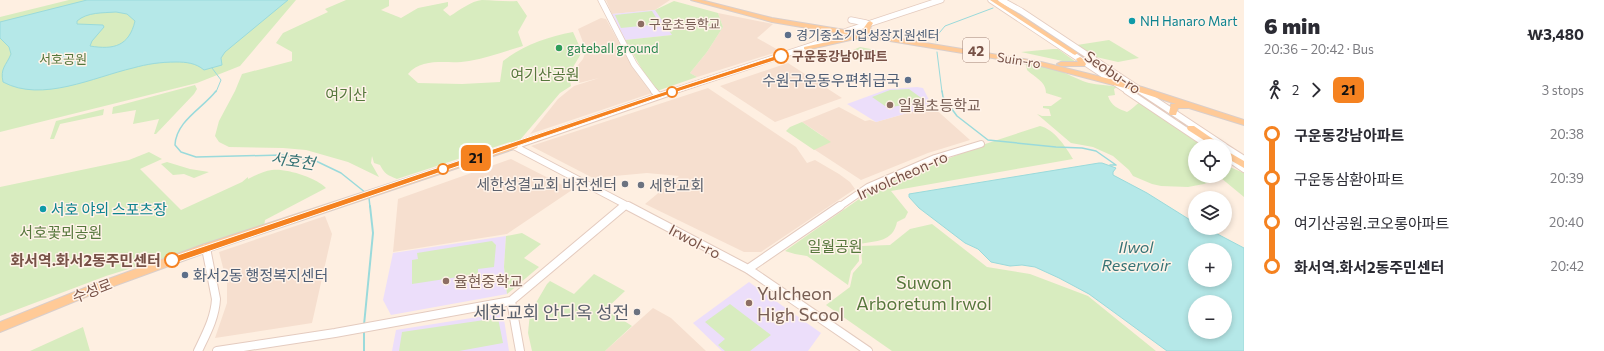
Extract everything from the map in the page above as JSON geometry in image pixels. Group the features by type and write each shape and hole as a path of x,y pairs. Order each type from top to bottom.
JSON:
{"main road":[{"name":"Suin-ro","path":"694,0 752,16 849,31"},
{"name":"Suin-ro","path":"703,0 763,16 1041,64 1139,89 1244,123"},
{"name":"Seobu-ro","path":"992,0 1078,55"},
{"name":"Seobu-ro","path":"998,0 1078,55"},
{"path":"870,23 866,29 871,35"},
{"path":"813,26 830,32 831,36 827,40"},
{"name":"Suin-ro","path":"871,35 1058,64 1127,81 1244,118"},
{"path":"806,48 851,37 871,35"},
{"path":"1058,64 1078,65 1083,62 1078,55"},
{"path":"1173,113 1174,106 1193,106"},
{"path":"1205,139 1190,128 1208,139"},
{"name":"수성로","path":"0,327 96,288 206,248 514,146"},
{"path":"1232,156 1244,164"}],"street":[{"path":"601,0 620,39 643,78 659,96"},
{"path":"887,17 887,13 927,0"},
{"path":"514,146 659,96 806,48 934,0"},
{"path":"887,17 941,0"},
{"path":"887,17 895,17 948,0"},
{"name":"Seobu-ro","path":"1001,0 1021,11 1214,139"},
{"path":"851,20 861,23 870,23"},
{"path":"1078,55 1090,61 1095,60"},
{"name":"Seobu-ro","path":"1078,55 1101,74 1199,139"},
{"path":"1146,103 1148,101 1159,103"},
{"name":"Irwolcheon-ro","path":"748,269 868,187 935,158 981,144"},
{"name":"Irwol-ro","path":"514,146 748,269 868,351"},
{"name":"Seobu-ro","path":"1232,151 1244,159"},
{"path":"1232,161 1244,169"},
{"path":"217,351 336,333 511,301 625,205"},
{"path":"198,351 212,322 216,307 216,299 206,248"},
{"path":"511,301 520,351"}],"shaded area":[{"path":"606,0 670,0 655,10 612,14"},
{"name":"구운초등학교","path":"655,10 673,35 625,40 612,14"},
{"path":"718,13 773,24 757,38 780,51 697,77 690,73 707,52 723,27"},
{"path":"601,18 606,19 633,68 652,93 530,134 558,99 574,86 599,78 579,83 573,71 583,59 586,50 578,29"},
{"path":"788,63 842,98 775,122 720,86"},
{"path":"708,88 796,147 807,163 815,160 839,174 850,182 855,189 761,252 744,252 645,204 679,176 647,173 593,178 531,146"},
{"name":"일월초등학교","path":"923,88 932,106 876,122 847,104 888,89"},
{"path":"932,106 970,140 928,153 861,180 806,144 823,136 802,122 839,107 865,121 870,120 876,122"},
{"path":"511,159 572,190 507,234 393,252 398,199"},
{"path":"325,216 332,234 312,323 215,338 227,303 227,283 219,252"},
{"name":"율현중학교","path":"506,236 504,267 507,294 391,315 383,300 393,253"},
{"name":"Yulcheon High Scool","path":"749,282 821,333 808,351 722,351 693,323"},
{"path":"653,308 671,318 706,351 605,351"},
{"path":"503,313 509,351 392,351 396,330"}],"green space":[{"name":"서호공원","path":"69,0 296,0 240,66 197,83 0,132 0,17"},
{"name":"여기산","path":"346,0 389,0 389,6 381,10 401,18 418,8 448,2 448,6 443,10 450,16 474,2 482,0 517,1 527,16 518,32 523,46 469,61 437,62 421,65 414,68 408,74 418,83 462,84 500,82 503,61 511,55 536,42 573,32 582,52 569,74 571,86 560,93 520,140 514,144 510,142 397,179 387,174 380,165 374,163 372,156 371,163 379,177 348,162 306,150 229,147 219,142 215,136 219,121 242,74 292,61 292,52 276,43 283,33 328,12 325,9"},
{"path":"674,1 718,13 723,27 707,52 690,73 697,77 657,91 647,78 625,40 672,35 655,10"},
{"path":"652,11 660,24 621,28 615,15"},
{"path":"1109,40 1139,58 1118,62 1096,57 1077,45"},
{"path":"860,47 881,51 882,63 853,50"},
{"path":"1058,49 1076,62 1067,62 1021,52"},
{"path":"1026,64 1042,65 1089,83 1117,87 1114,89 1115,95 1108,96 1116,107 1127,112 1140,102 1186,132 1194,139 1188,139 1188,183 1207,183 1188,187 1161,186 1152,184 1133,176 1129,170 1113,156 1093,147 1071,143 1037,114 1042,116 1051,116 1049,109 1043,108 1043,106 1051,106 1062,98 1046,93 1042,82 1027,70"},
{"path":"195,85 197,89 194,94 156,134 154,134 159,119 133,124 136,110 112,114 113,107"},
{"path":"909,89 924,100 893,107 885,106 872,97 890,90"},
{"path":"104,109 103,115 60,124 54,139 50,139 56,121"},
{"path":"802,122 831,142 814,150 786,131 790,127"},
{"name":"일월공원","path":"1040,126 1055,135 1073,159 891,191 908,212 905,218 897,222 895,229 888,237 877,241 859,244 859,261 851,271 848,285 807,256 785,251 872,190 979,146"},
{"name":"서호꽃뫼공원","path":"149,152 162,159 140,169 181,210 242,182 248,177 248,179 263,172 272,170 301,174 322,184 326,188 265,220 264,227 106,276 0,316 0,187 129,160"},
{"path":"167,162 190,169 209,172 194,178 184,174 173,175 161,164"},
{"path":"1232,168 1244,173 1244,197 1227,183 1232,183"},
{"name":"Suwon Arboretum Irwol","path":"932,224 987,267 1030,274 1088,296 1156,351 892,351 826,305 850,287 853,273 862,263 861,246 890,245 910,229"},
{"path":"522,233 541,244 524,258 539,267 507,294 504,267 506,236"},
{"path":"492,241 496,245 494,267 478,269 478,274 412,284 412,260 418,259 417,253"},
{"path":"594,274 625,291 606,309 632,326 605,351 532,351 528,333 530,313 547,284 550,281 574,294"},
{"path":"730,304 771,335 750,351 725,351 718,345 725,339 705,322"},
{"path":"498,318 503,343 459,351 399,351 402,332"},
{"path":"83,327 90,351 30,351"}],"water":[{"name":"서호공원","path":"87,0 288,0 225,52 221,58 222,65 204,70 194,64 180,62 154,64 118,72 85,82 51,89 34,90 18,88 3,82 2,73 11,54 9,47 0,38 0,22","holes":["116,12 127,14 135,21 129,36 124,41 113,46 90,46 92,41 104,27 103,25 77,24 77,21 90,14"]},
{"name":"Ilwol Reservoir","path":"1099,163 1116,168 1113,175 1147,193 1188,219 1188,235 1219,235 1244,248 1244,351 1167,351 1089,294 1059,278 1035,267 1022,265 1010,266 991,262 978,249 965,243 919,208 909,197 909,194"}],"waterway":[{"path":"936,42 935,38 945,26 993,8"},
{"path":"937,52 942,92"},
{"name":"서호천","path":"212,68 221,80 216,92"},
{"name":"서호천","path":"216,91 191,115 180,129 175,145 181,152 196,157 282,155 316,161 341,173 366,193"},
{"path":"942,91 943,97 957,116 988,140 1056,147 1082,148 1096,151 1116,165 1110,165"},
{"name":"서호천","path":"369,198 370,207"},
{"name":"서호천","path":"364,325 373,233 370,206"},
{"name":"서호천","path":"364,331 364,351"}],"tunnel":[{"path":"1079,53 1138,92"},
{"path":"1136,91 1148,99"},
{"path":"1158,108 1188,128"}],"bus line":[{"name":"21","path":"172,260 781,56"}],"place":[{"name":"NH Hanaro Mart","path":"1132,21"},
{"name":"구운초등학교","path":"641,24"},
{"name":"경기중소기업성장지원센터","path":"788,35"},
{"name":"gateball ground","path":"559,48"},
{"name":"구운동강남아파트","path":"781,56"},
{"name":"수원구운동우편취급국","path":"908,80"},
{"name":"일월초등학교","path":"890,105"},
{"name":"세한성결교회 비전센터","path":"625,184"},
{"name":"세한교회","path":"641,185"},
{"name":"서호 야외 스포츠장","path":"43,209"},
{"name":"화서역.화서2동주민센터","path":"172,260"},
{"name":"화서2동 행정복지센터","path":"185,275"},
{"name":"율현중학교","path":"446,281"},
{"name":"Yulcheon High Scool","path":"749,303"},
{"name":"세한교회 안디옥 성전","path":"637,312"}],"park label":[{"name":"여기산공원","path":"545,74"}]}
